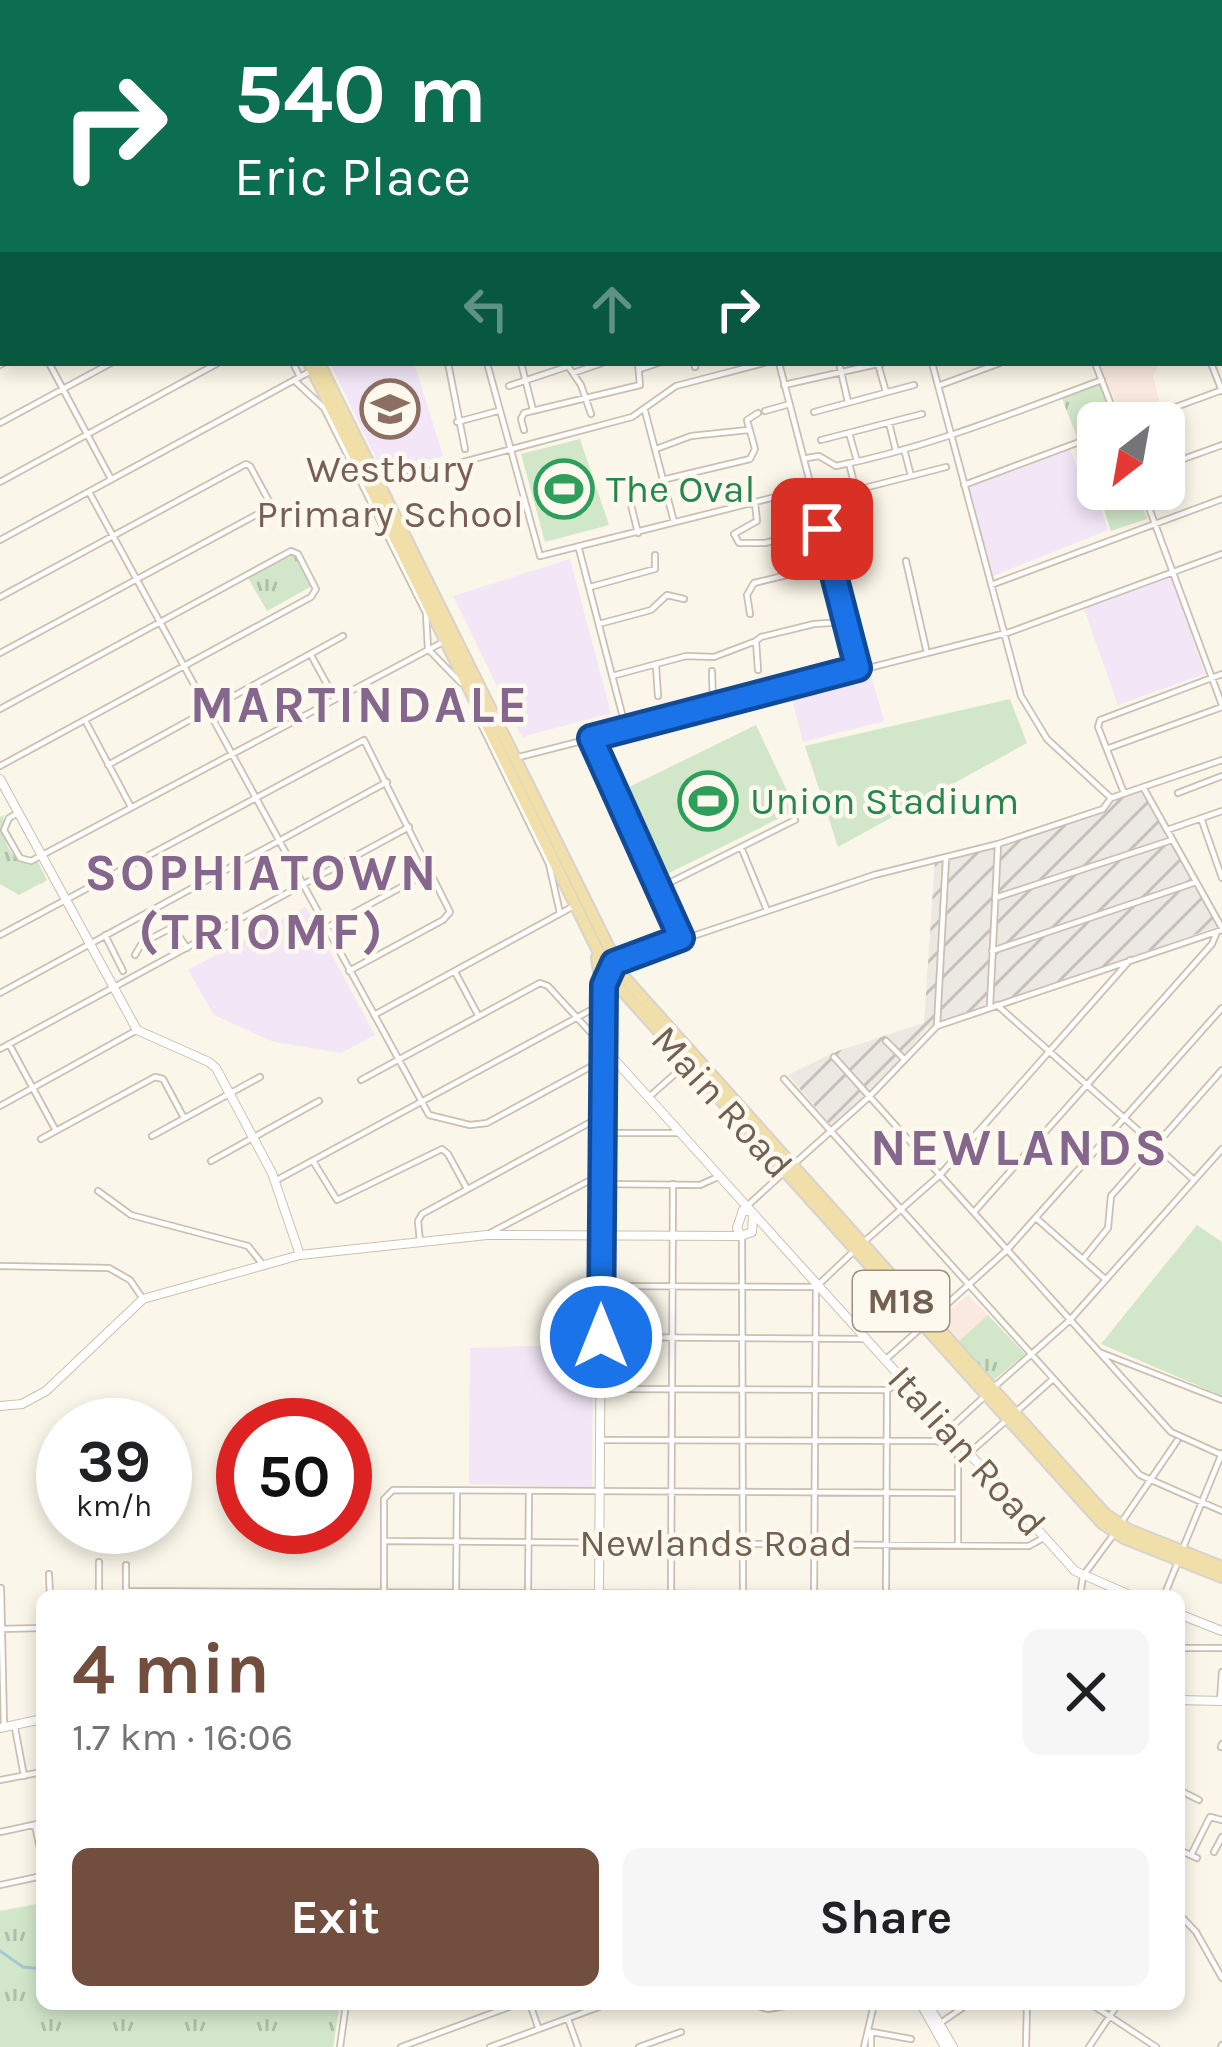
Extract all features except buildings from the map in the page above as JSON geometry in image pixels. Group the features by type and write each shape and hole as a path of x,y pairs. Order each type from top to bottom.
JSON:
{"main road":[{"name":"Main Road","path":"309,370 375,486 619,986 691,1060"},
{"name":"Main Road","path":"581,903 595,945 611,968 1098,1519 1222,1577"},
{"path":"595,945 603,997"},
{"path":"603,997 610,985 619,986"},
{"name":"Main Road","path":"1180,1556 1222,1567"}],"street":[{"path":"51,366 112,479"},
{"path":"0,423 105,366"},
{"path":"0,482 212,366"},
{"path":"448,366 465,449"},
{"path":"488,366 536,553 548,556 579,549 811,488"},
{"path":"522,366 533,411"},
{"path":"524,430 522,415 640,385 639,366"},
{"path":"375,486 645,411 676,386 753,366"},
{"path":"780,366 858,668"},
{"path":"839,366 848,402"},
{"path":"784,385 871,366"},
{"path":"880,366 886,392"},
{"path":"933,366 1016,683 1040,729 1111,798"},
{"path":"938,386 992,366"},
{"path":"1097,366 1110,402"},
{"path":"509,386 569,367 591,414"},
{"path":"0,540 309,370 426,613 428,649 461,684 549,864 560,913"},
{"path":"804,459 819,456 833,465 900,450 1102,380"},
{"path":"814,412 914,385"},
{"path":"1185,404 1222,390"},
{"path":"662,480 750,459 754,449 748,417 790,404"},
{"path":"457,422 499,411"},
{"path":"645,411 675,524"},
{"path":"820,440 922,414"},
{"path":"889,423 911,476"},
{"path":"655,449 691,436 748,430"},
{"path":"849,433 856,491"},
{"path":"964,485 1077,443"},
{"path":"1185,459 1222,446"},
{"path":"0,597 245,464 260,482 269,507 0,653"},
{"path":"841,494 946,467"},
{"path":"89,492 434,1118 481,1124 603,1060"},
{"path":"629,497 638,533"},
{"path":"990,585 1222,499"},
{"path":"755,503 758,519 734,534 739,543 822,529"},
{"path":"1107,749 1222,706 1150,510"},
{"path":"579,549 626,729"},
{"path":"0,709 293,550 315,586 315,593 0,766"},
{"path":"510,759 1002,632 1222,554"},
{"path":"590,587 656,569 656,555"},
{"path":"906,561 927,651"},
{"path":"750,614 747,595 754,583 803,571 832,570"},
{"path":"599,624 651,610 670,594 684,599"},
{"path":"613,676 686,656 714,657 814,624 846,622"},
{"path":"108,765 344,637"},
{"path":"18,812 5,823 5,833 22,860 42,856 451,638"},
{"path":"756,640 758,670"},
{"path":"311,655 334,697"},
{"path":"656,664 658,696"},
{"path":"712,670 713,707"},
{"path":"1124,793 1100,720 1222,674"},
{"path":"85,720 131,807"},
{"path":"591,738 681,938"},
{"path":"0,935 364,740 450,908 443,920 349,971"},
{"path":"599,1590 603,997 611,968 681,938 874,875 998,844 1103,809 1111,798 1222,760"},
{"path":"1178,794 1222,776"},
{"path":"0,779 137,1030 212,1063 275,1181 300,1255"},
{"path":"0,993 387,782"},
{"path":"1143,787 1220,930"},
{"path":"1167,830 1222,811"},
{"path":"1201,818 1222,878"},
{"path":"659,887 795,820"},
{"path":"0,1049 409,827"},
{"path":"995,898 1172,839"},
{"path":"993,1006 998,844"},
{"path":"741,847 767,911"},
{"path":"937,1026 946,858"},
{"path":"326,928 430,871"},
{"path":"992,951 1196,882"},
{"path":"374,1015 581,903"},
{"path":"135,955 142,943 175,926 187,948"},
{"path":"742,1590 747,1211 937,1026 1220,930"},
{"path":"973,1214 1220,930"},
{"path":"104,935 123,971"},
{"path":"601,1286 817,1286 940,1175 1130,960"},
{"path":"361,1080 478,1015 455,971"},
{"name":"Italian Road","path":"478,1015 536,984 548,986 1045,1537 1083,1576 1117,1590"},
{"path":"275,1181 577,1017 603,997"},
{"path":"993,1006 1194,1180"},
{"path":"885,1360 1007,1250 1222,1008"},
{"path":"0,1106 137,1030"},
{"path":"886,1041 904,1059"},
{"path":"9,1044 55,1130"},
{"path":"834,1057 1179,1438 1222,1454 1166,1590"},
{"path":"649,1098 691,1060"},
{"path":"1083,1259 1108,1228 1109,1199 1222,1070"},
{"path":"41,1139 158,1077 184,1118"},
{"path":"152,1136 260,1077"},
{"path":"784,1078 1149,1482 1222,1511"},
{"path":"212,1161 319,1101"},
{"path":"421,1242 420,1215 602,1116"},
{"path":"602,1133 681,1133"},
{"path":"314,1161 340,1201 442,1149 467,1189"},
{"path":"937,1441 1070,1320 1222,1149"},
{"path":"487,1235 602,1179 700,1185 720,1176"},
{"path":"671,1590 674,1184"},
{"path":"98,1190 131,1215 248,1246 264,1266"},
{"path":"744,1234 747,1211"},
{"path":"1036,1218 1106,1280"},
{"path":"0,1406 22,1404 46,1391 143,1299 300,1255 487,1235 713,1235 744,1234 760,1227 770,1232"},
{"path":"0,1266 109,1268 130,1280 143,1299"},
{"path":"814,1590 817,1286"},
{"path":"601,1337 866,1339"},
{"path":"1097,1351 1222,1400"},
{"path":"958,1462 1053,1379"},
{"path":"600,1388 887,1390 904,1381"},
{"path":"886,1590 887,1390"},
{"path":"1081,1590 1083,1576 1179,1438"},
{"path":"600,1440 958,1444 958,1544"},
{"path":"384,1590 385,1499 393,1490 957,1493"},
{"path":"456,1590 457,1491"},
{"path":"528,1590 529,1491"},
{"name":"Newlands Road","path":"385,1541 1029,1546 1045,1537"},
{"path":"99,1562 99,1590"},
{"path":"126,1565 126,1590"},
{"path":"49,1574 50,1590"},
{"path":"1,1588 6,1726 24,1775"},
{"path":"1185,1616 1222,1631"},
{"path":"1,1629 36,1628"},
{"path":"1185,1648 1222,1648"},
{"path":"1185,1700 1221,1701 1222,1672"},
{"path":"6,1726 36,1720"},
{"path":"0,1780 36,1773"},
{"path":"1185,1793 1199,1800"},
{"path":"1185,1853 1194,1857 1210,1817 1222,1820"},
{"path":"0,1832 36,1825"},
{"path":"1214,1852 1222,1837"},
{"path":"0,1885 36,1877"},
{"path":"1185,1924 1221,1974"},
{"path":"340,2047 345,2010"},
{"path":"400,2047 501,2010"},
{"path":"532,2010 538,2029"},
{"path":"490,2047 591,2010"},
{"path":"871,2010 869,2046 882,2047"},
{"path":"928,2010 949,2047"},
{"path":"937,2025 959,2010"},
{"path":"1027,2010 1027,2047"},
{"path":"1100,2010 1156,2047"},
{"path":"1089,2047 1114,2010"},
{"path":"568,2019 578,2047"},
{"path":"869,2031 911,2038"},
{"path":"639,2047 682,2032"}],"shaded area":[{"name":"Westbury Primary School","path":"331,366 415,366 443,456 383,473"},
{"path":"1158,366 1153,376 1160,402 1116,402 1101,367"},
{"path":"1069,447 1077,467 1077,510 1102,510 1108,530 993,576 968,486"},
{"path":"570,559 611,713 522,737 453,596"},
{"path":"1170,575 1205,674 1118,705 1084,609"},
{"path":"870,672 884,721 803,742 790,691"},
{"path":"1140,788 1219,926 927,1028 871,1093 832,1126 788,1075 835,1052 924,1023 935,860 1096,812 1106,798"},
{"path":"306,907 375,1035 341,1053 274,1042 214,1015 188,970"},
{"path":"968,1295 988,1315 958,1342 940,1322 941,1317"},
{"path":"593,1344 592,1487 469,1484 470,1348"}],"green space":[{"path":"1100,384 1106,402 1077,402 1077,438 1062,398"},
{"name":"The Oval","path":"580,439 609,525 545,542 521,454"},
{"path":"1104,510 1144,510 1147,519 1111,531"},
{"path":"294,553 312,586 267,611 248,578"},
{"path":"1010,699 1027,743 838,847 805,746"},
{"name":"Union Stadium","path":"756,725 796,810 663,876 619,792"},
{"path":"4,815 9,849 21,860 38,862 47,880 19,895 0,884 0,817"},
{"path":"1197,1225 1222,1242 1222,1396 1101,1344"},
{"path":"988,1315 1025,1354 994,1380 958,1342"},
{"path":"36,1904 36,2010 339,2010 333,2047 0,2047 0,1911"}],"waterway":[{"path":"0,1951 23,1967 36,1968"}],"place":[{"name":"Westbury Primary School","path":"390,409"},
{"name":"The Oval","path":"564,489"},
{"name":"Union Stadium","path":"708,801"}],"district":[{"name":"MARTINDALE","path":"360,705"},
{"name":"SOPHIATOWN (TRIOMF)","path":"262,902"},
{"name":"NEWLANDS","path":"1020,1148"}],"route":[{"path":"601,1337 604,985 614,963 681,938 591,738 858,668 822,529"}]}
